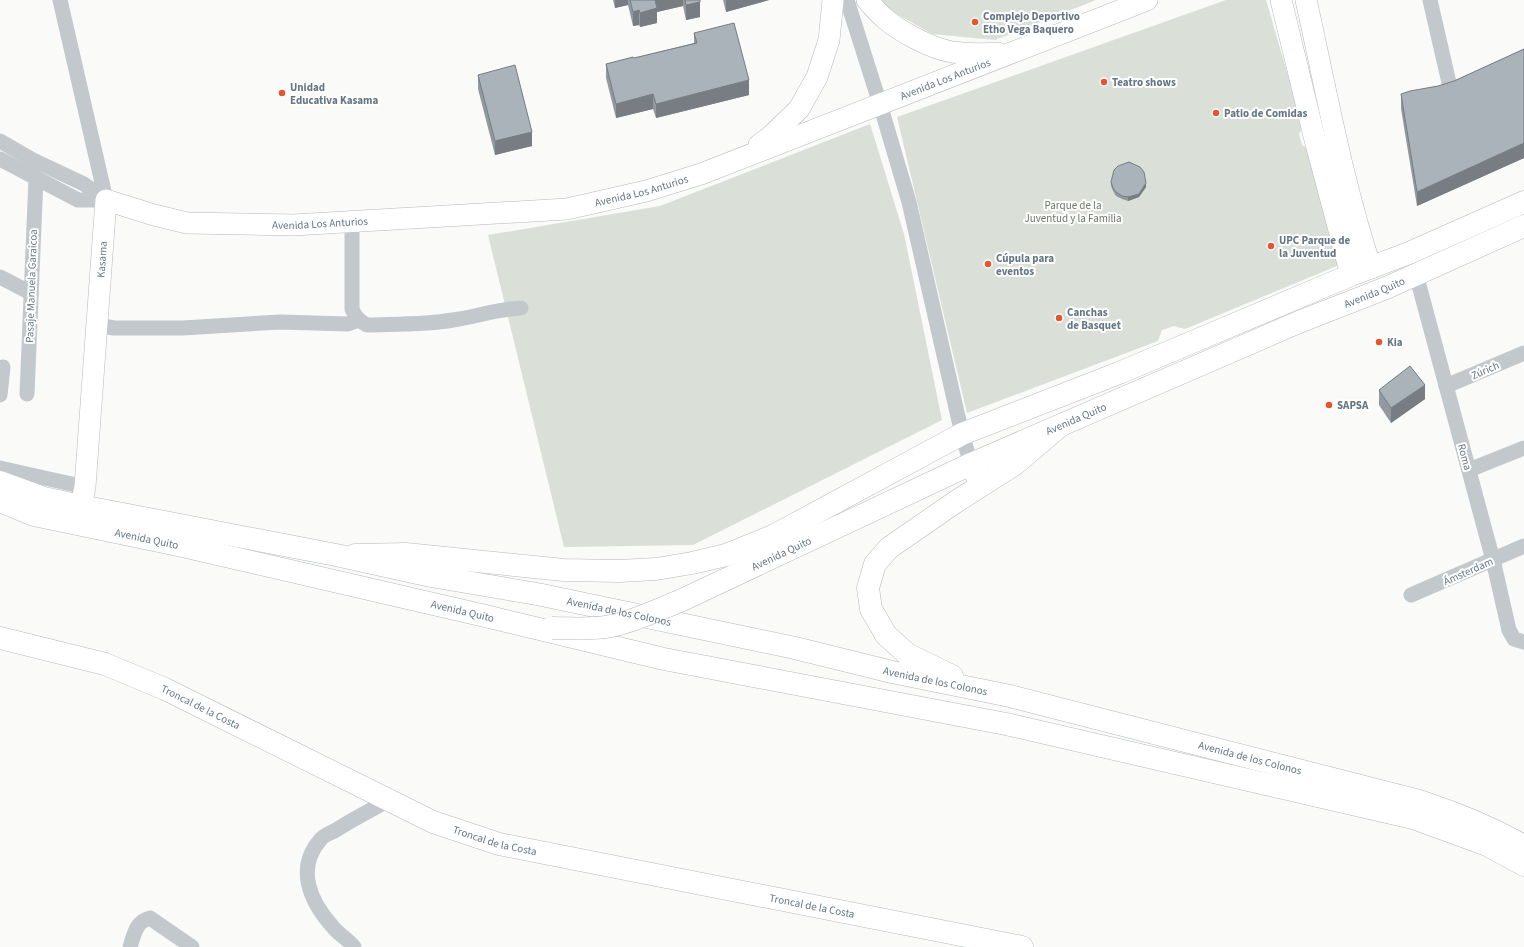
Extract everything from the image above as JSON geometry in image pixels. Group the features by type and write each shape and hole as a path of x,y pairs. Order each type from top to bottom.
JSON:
{"main road":[{"name":"Avenida Quito","path":"0,482 44,498 336,556 406,554 564,570 611,571 656,569 692,563 726,554 774,536 962,434 1119,373 1361,271 1409,253 1524,202"},
{"name":"Avenida Quito","path":"0,500 34,515 81,506 493,618 552,628 580,629 609,626 631,621 680,601 971,464 1292,325 1386,288 1524,226"},
{"path":"1010,696 947,674 907,654 886,635 871,609 868,588 875,564 889,548 981,485 1015,464 1061,425"},
{"path":"971,464 981,485"},
{"name":"Avenida de los Colonos","path":"336,556 431,576 537,594 795,648 892,672 1010,696 1419,801 1459,814 1498,831 1524,846"},
{"name":"Avenida de los Colonos","path":"493,618 664,659 1006,724 1413,818 1488,845 1524,865"},
{"name":"Troncal de la Costa","path":"0,638 105,664 165,689 433,822 499,844 1022,947"}],"street":[{"name":"Kasama","path":"60,0 106,200 97,325 81,506"},
{"path":"737,161 771,136 799,109 817,77 828,40 834,0"},
{"path":"847,0 909,202 962,434 971,464"},
{"path":"867,0 882,16 904,31 931,45 952,52 978,54 1015,52"},
{"name":"Avenida Los Anturios","path":"0,159 78,200 106,200 154,215 187,223 293,225 567,210 646,191 737,161 1147,0"},
{"path":"1281,0 1315,140 1361,271"},
{"path":"1306,0 1336,138 1359,232 1361,271"},
{"path":"1430,0 1450,87"},
{"path":"1296,62 1319,58"},
{"path":"1315,140 1336,138"},
{"name":"Avenida Los Anturios","path":"0,141 33,160 84,184 106,200"},
{"name":"Pasaje Manuela Garaicoa","path":"27,394 36,178"},
{"path":"352,222 352,309 356,317 367,325 410,324 453,320 498,310 520,308"},
{"name":"Roma","path":"1416,274 1493,560 1509,630 1519,640"},
{"path":"0,277 31,293"},
{"path":"97,325 114,328 183,328 280,322 348,324 359,320"},
{"name":"Zúrich","path":"1446,386 1524,353"},
{"path":"0,395 3,367"},
{"path":"1469,470 1524,448"},
{"path":"0,468 81,506"},
{"name":"Ámsterdam","path":"1411,596 1524,546"},
{"path":"354,947 332,927 319,908 308,886 306,870 310,855 321,838 389,800"},
{"path":"130,947 138,923 144,919 150,918 192,947"}],"green space":[{"name":"Complejo Deportivo Etho Vega Baquero","path":"881,0 1096,0 995,40 932,34 888,9"},
{"name":"Parque de la Juventud y la Familia","path":"1226,0 1266,0 1303,127 1299,134 1302,145 1308,149 1344,263 1185,329 1174,326 1162,330 1158,341 967,413 897,117"},
{"path":"870,124 904,234 942,420 693,545 564,547 488,235 660,206"}],"building":[{"path":"630,0 655,0 657,8 640,13 639,10 633,12"},
{"path":"685,0 700,0 700,2 686,5"},
{"path":"734,23 749,80 656,104 653,94 616,104 606,64 697,43 694,33"},
{"path":"1524,49 1524,143 1417,192 1401,94 1454,81"},
{"path":"515,65 532,132 495,141 478,75"},
{"path":"1129,162 1140,167 1144,172 1146,183 1139,194 1128,197 1122,196 1116,192 1111,182 1114,170 1118,166"},
{"path":"1410,366 1425,385 1391,408 1379,390"}],"place":[{"name":"Complejo Deportivo Etho Vega Baquero","path":"975,22"},
{"name":"Teatro shows","path":"1104,82"},
{"name":"Unidad Educativa Kasama","path":"282,93"},
{"name":"Patio de Comidas","path":"1216,113"},
{"name":"UPC Parque de la Juventud","path":"1271,246"},
{"name":"Cúpula para eventos","path":"988,264"},
{"name":"Canchas de Basquet","path":"1059,318"},
{"name":"Kia","path":"1379,342"},
{"name":"SAPSA","path":"1329,405"}]}
